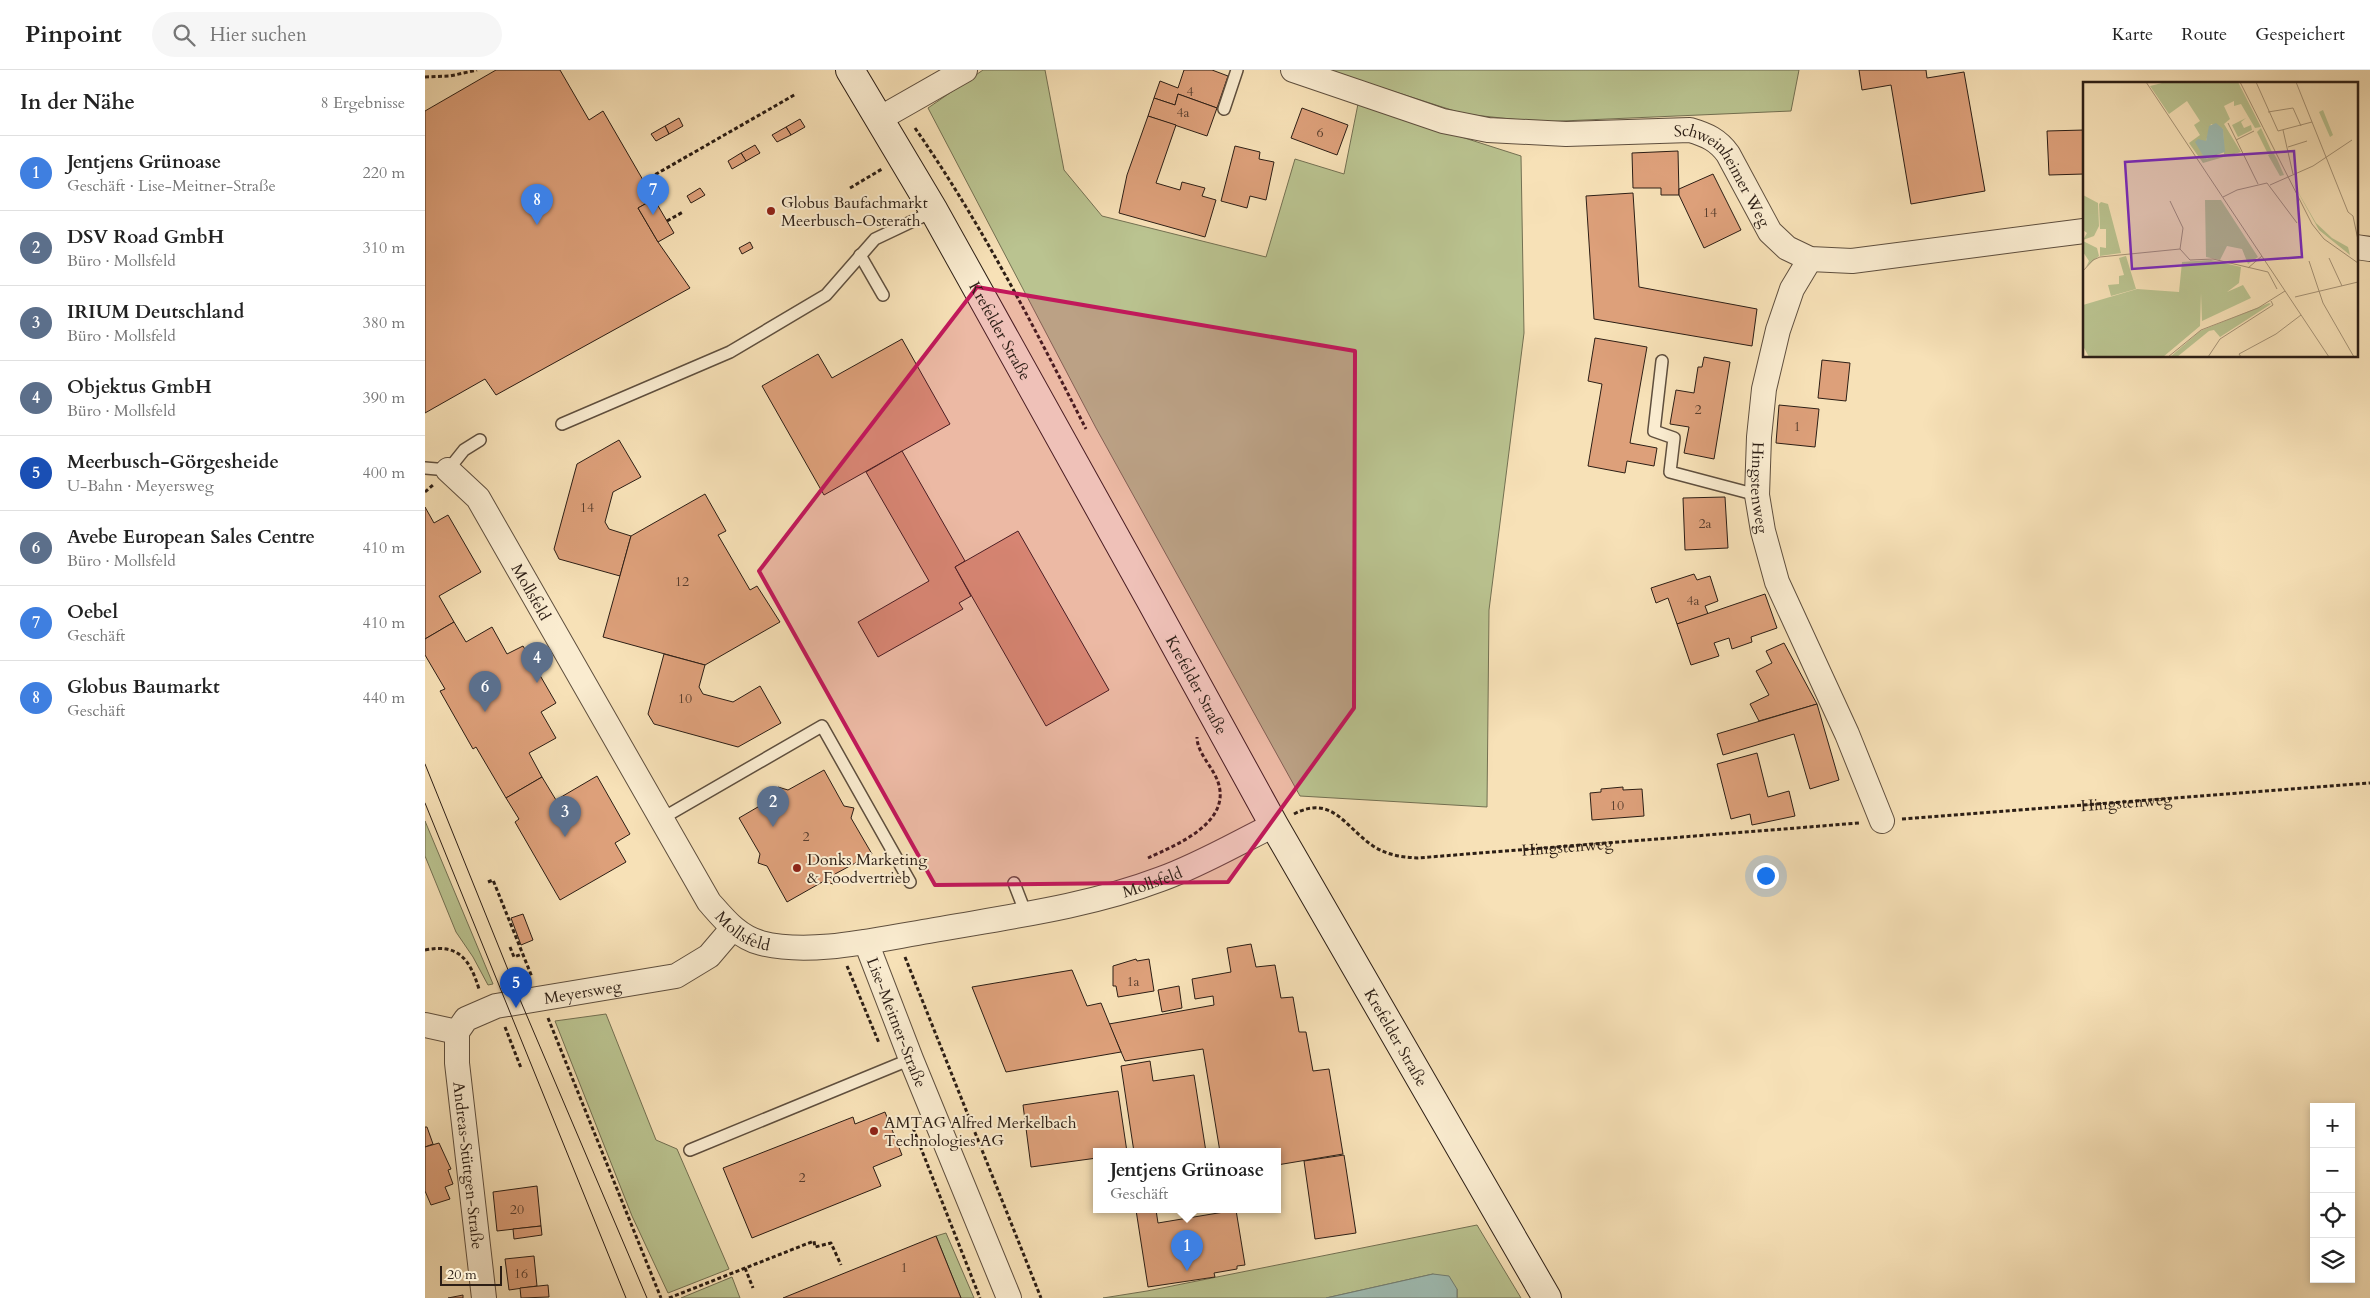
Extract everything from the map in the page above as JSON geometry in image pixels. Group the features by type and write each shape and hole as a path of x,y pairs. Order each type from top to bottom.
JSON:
{"main road":[{"name":"Krefelder Straße","path":"850,70 934,211 1147,592 1274,825 1547,1298"}],"street":[{"path":"879,119 965,70"},
{"name":"Schweinheimer Weg","path":"1293,70 1443,121 1488,130 1566,134 1690,130 1708,135 1722,144 1729,154 1770,232 1787,248 1811,259 1852,261 2083,231"},
{"path":"2357,247 2370,249"},
{"name":"Hingstenweg","path":"1811,259 1792,289 1778,330 1764,389 1759,436 1757,496 1763,531 1777,582 1847,734 1882,821"},
{"name":"Mollsfeld","path":"436,469 478,498 709,902 732,929 759,943 792,949 865,942 1026,914 1109,896 1163,878 1274,825"},
{"name":"Meyersweg","path":"457,1032 466,1019 491,1007 540,999 635,978 676,976 686,964 709,956 732,929"},
{"name":"Lise-Meitner-Straße","path":"865,942 1009,1298"},
{"path":"425,1025 457,1032"},
{"name":"Andreas-Stüttgen-Straße","path":"457,1032 457,1063 484,1298"}],"lane":[{"path":"1224,109 1237,70"},
{"path":"562,424 730,352 826,295 875,239 934,211"},
{"path":"860,255 883,295"},
{"path":"1663,361 1653,431 1674,438 1670,472 1757,496"},
{"path":"436,469 481,440"},
{"path":"661,820 822,726 910,882"},
{"path":"1014,884 1026,914"},
{"path":"690,1150 911,1059"}],"path":[{"path":"425,77 450,76 477,70"},
{"path":"644,181 796,94"},
{"path":"667,221 683,212"},
{"path":"1147,858 1198,832 1217,807 1219,799 1218,782 1197,744 1197,733 1217,723"},
{"name":"Hingstenweg","path":"1274,825 1306,807 1320,807 1338,815 1373,846 1393,856 1417,858 2370,783"},
{"path":"488,882 493,880 661,1298"},
{"path":"896,936 1041,1298"},
{"path":"510,947 515,957 522,954"},
{"path":"425,950 442,948 453,950 463,956 521,1068"},
{"path":"931,1174 980,1298"},
{"path":"669,1298 814,1241 815,1247 831,1243 841,1265"},
{"path":"745,1268 753,1288"}],"highlighted area":[{"path":"977,287 1355,351 1354,708 1228,882 935,885 759,571"}],"green space":[{"path":"983,70 1045,70 1064,170 1102,216 1266,257 1295,159 1344,174 1358,104 1521,156 1524,333 1489,610 1487,807 1300,796 1096,428 928,108"},
{"path":"1327,70 1799,70 1791,111 1539,122 1464,114"},
{"path":"425,821 493,984 488,985 473,957 456,932 425,856"},
{"path":"606,1014 656,1140 677,1149 729,1269 668,1293 632,1216 555,1021"},
{"path":"1477,1225 1521,1298 1457,1298 1457,1289 1433,1274 1326,1298 1103,1298 1147,1291"},
{"path":"946,1233 974,1298 961,1298 936,1236"},
{"path":"732,1277 740,1298 681,1298"}],"water":[{"path":"1433,1274 1449,1276 1457,1289 1457,1298 1326,1298"}],"building":[{"path":"496,70 560,70 589,120 603,111 654,199 638,208 658,242 690,288 496,395 485,379 425,413 425,111"},
{"path":"1184,70 1212,70 1228,76 1217,108 1178,94 1175,105 1154,98 1160,81 1178,88"},
{"path":"1859,70 1926,70 1927,78 1964,72 1985,191 1911,204 1891,85 1862,90"},
{"path":"1178,94 1217,108 1207,136 1148,116 1154,98 1175,105"},
{"path":"1302,108 1348,125 1337,155 1291,138"},
{"path":"1148,116 1176,125 1156,183 1180,190 1182,182 1205,188 1202,196 1216,200 1205,237 1119,213 1127,175"},
{"path":"679,118 683,126 669,134 665,126"},
{"path":"800,119 805,127 791,135 786,127"},
{"path":"665,126 669,134 656,141 651,134"},
{"path":"786,127 791,135 777,142 772,135"},
{"path":"2083,130 2083,174 2049,175 2047,131"},
{"path":"755,145 760,153 746,161 741,153"},
{"path":"1235,146 1260,152 1259,159 1274,162 1266,200 1250,196 1247,208 1221,201"},
{"path":"1678,151 1679,195 1661,195 1661,188 1633,188 1632,153"},
{"path":"741,153 746,161 732,169 728,161"},
{"path":"1713,174 1741,230 1704,248 1679,195 1679,189"},
{"path":"700,188 705,195 691,203 687,196"},
{"path":"1633,193 1639,287 1757,309 1752,346 1594,319 1586,196"},
{"path":"654,199 674,233 658,242 638,208"},
{"path":"750,242 753,248 742,254 739,248"},
{"path":"1595,338 1647,347 1630,443 1657,448 1654,466 1627,461 1625,473 1588,466 1602,384 1588,381"},
{"path":"902,339 950,424 824,495 762,386 818,354 832,378"},
{"path":"1704,357 1730,362 1714,459 1684,453 1689,427 1670,424 1676,390 1694,393 1698,367 1702,367"},
{"path":"1822,360 1850,363 1846,401 1818,398"},
{"path":"1779,405 1819,409 1815,447 1776,443"},
{"path":"619,440 641,477 613,492 605,522 609,529 631,536 620,576 559,559 554,549 577,464"},
{"path":"902,451 965,561 955,567 971,596 959,603 963,609 878,657 858,622 929,581 866,472"},
{"path":"705,494 726,531 718,535 750,590 757,586 780,622 705,665 603,637 631,536"},
{"path":"1725,497 1728,548 1685,550 1683,498"},
{"path":"425,507 434,523 448,515 481,572 439,596 454,622 425,639"},
{"path":"1018,531 1109,690 1046,726 955,567"},
{"path":"1694,574 1697,580 1710,576 1718,601 1705,606 1708,614 1677,624 1668,598 1656,603 1651,588"},
{"path":"1765,594 1777,628 1751,637 1752,642 1732,649 1729,638 1714,643 1719,656 1691,665 1677,624"},
{"path":"454,622 466,642 492,627 507,654 523,646 556,703 541,712 556,738 529,753 542,777 506,798 476,747 473,749 440,691 445,689 425,655 425,639"},
{"path":"1784,643 1817,704 1759,721 1750,704 1769,695 1756,671 1772,663 1766,651"},
{"path":"664,654 705,665 699,687 703,694 733,702 760,686 781,723 738,747 654,724 648,714"},
{"path":"1817,704 1839,780 1810,789 1794,734 1723,755 1717,734"},
{"path":"1757,753 1768,797 1789,791 1795,816 1752,825 1750,814 1731,819 1717,764"},
{"path":"824,770 844,806 854,808 851,818 872,854 835,874 833,884 824,881 787,902 767,866 758,863 760,854 739,818 775,797 778,787 788,790"},
{"path":"597,776 630,834 615,843 626,862 560,900 515,822 519,819 506,798 542,777 556,800"},
{"path":"1623,787 1623,790 1642,789 1644,816 1592,820 1590,793 1601,792 1601,789"},
{"path":"523,914 533,940 521,945 511,918"},
{"path":"1251,944 1256,967 1275,965 1281,998 1293,997 1299,1032 1306,1032 1313,1071 1329,1069 1343,1154 1281,1164 1281,1148 1219,1148 1203,1049 1125,1061 1109,1024 1214,1005 1213,996 1195,999 1192,979 1231,972 1227,948"},
{"path":"1136,959 1137,961 1149,959 1154,991 1118,997 1116,986 1113,986 1113,966"},
{"path":"1072,970 1087,1006 1101,1003 1121,1052 1006,1072 972,987"},
{"path":"1179,986 1182,1008 1162,1012 1158,990"},
{"path":"1150,1061 1153,1081 1194,1075 1205,1148 1133,1148 1121,1066"},
{"path":"1118,1091 1126,1148 1093,1148 1093,1159 1031,1167 1023,1105"},
{"path":"885,1112 902,1155 873,1167 881,1186 752,1238 723,1168 853,1117 855,1124"},
{"path":"425,1127 427,1127 433,1144 425,1147"},
{"path":"439,1143 451,1169 448,1170 453,1184 445,1187 450,1199 431,1205 425,1191 425,1147"},
{"path":"1344,1155 1356,1233 1315,1239 1304,1161"},
{"path":"537,1186 541,1226 497,1231 493,1192"},
{"path":"1136,1213 1156,1213 1158,1223 1218,1213 1236,1213 1245,1265 1237,1266 1237,1269 1214,1273 1215,1277 1148,1287"},
{"path":"541,1226 542,1235 514,1239 513,1229"},
{"path":"936,1236 961,1298 783,1298"},
{"path":"534,1256 537,1286 509,1290 505,1259"},
{"path":"548,1285 549,1297 521,1298 520,1288"},
{"path":"463,1295 463,1298 448,1298"}],"tram line":[{"path":"425,764 521,1002 647,1298"},
{"path":"425,803 626,1298"}],"place":[{"name":"Globus Baufachmarkt Meerbusch-Osterath","path":"771,211"},
{"name":"Oebel","path":"653,215"},
{"name":"Globus Baumarkt","path":"537,225"},
{"name":"Objektus GmbH","path":"537,683"},
{"name":"Avebe European Sales Centre","path":"485,712"},
{"name":"DSV Road GmbH","path":"773,827"},
{"name":"IRIUM Deutschland","path":"565,837"},
{"name":"Donks Marketing & Foodvertrieb","path":"797,868"},
{"name":"Meerbusch-Görgesheide","path":"516,1008"},
{"name":"AMTAG Alfred Merkelbach Technologies AG","path":"874,1131"},
{"name":"Jentjens Grünoase","path":"1187,1271"}]}
